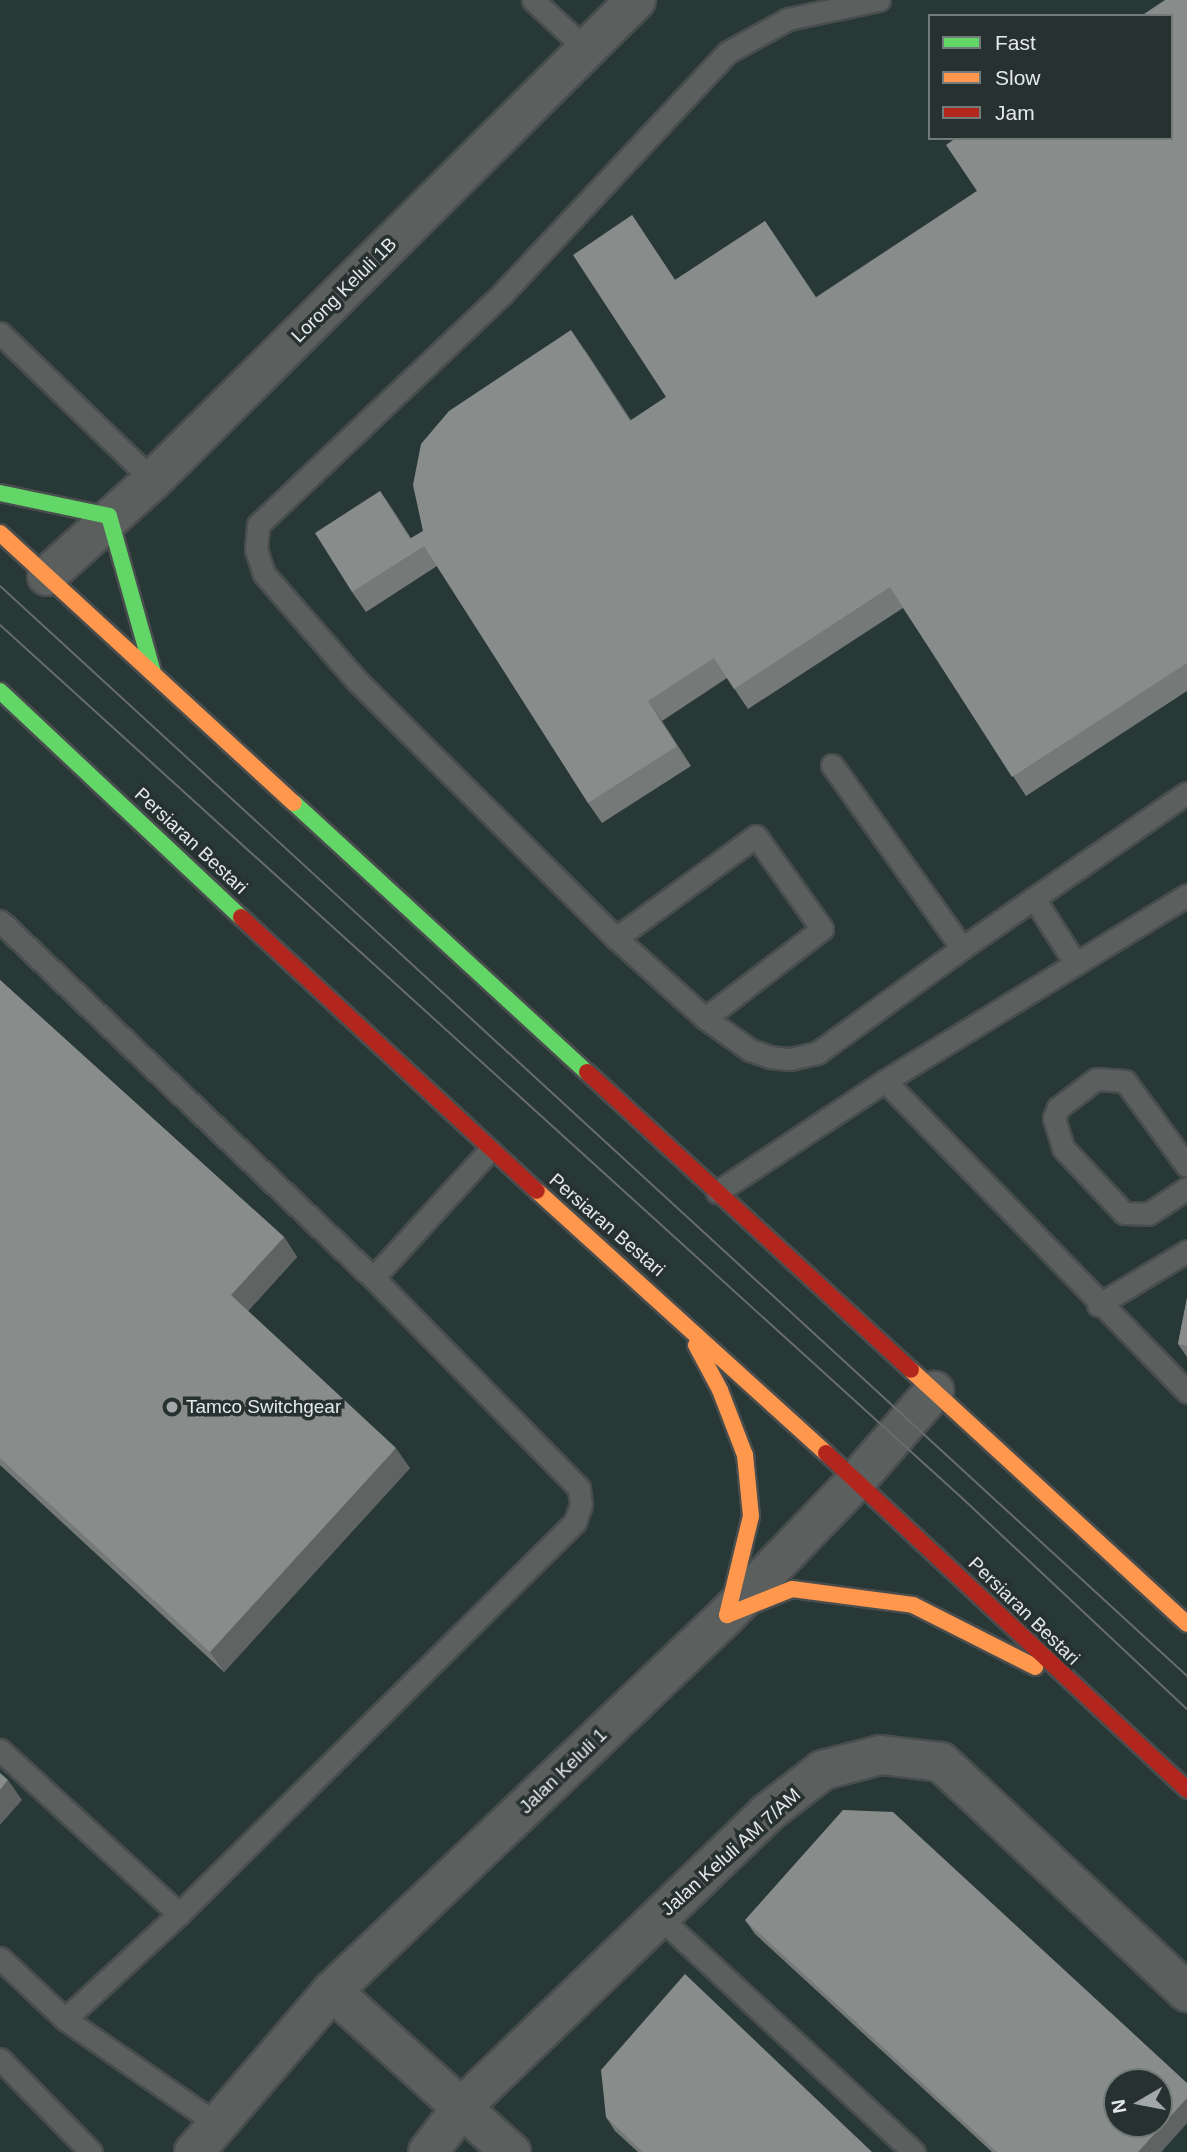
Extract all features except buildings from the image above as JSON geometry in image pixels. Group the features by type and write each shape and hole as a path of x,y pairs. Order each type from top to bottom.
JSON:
{"main road":[{"path":"0,493 109,516 153,673"},
{"path":"0,533 1187,1624"},
{"name":"Persiaran Bestari","path":"0,691 490,1150 682,1319 1187,1790"},
{"path":"682,1319 720,1390 745,1455 751,1516 727,1615"},
{"path":"727,1615 792,1589 913,1605 1075,1687"}],"street":[{"name":"Lorong Keluli 1B","path":"47,576 109,516 153,480 636,0"},
{"name":"Jalan Keluli 1","path":"205,2138 332,1991 727,1615 857,1480 934,1391"},
{"name":"Jalan Keluli AM 7/AM","path":"428,2152 463,2106 768,1813 823,1770 881,1755 941,1762 1187,1992"},
{"path":"332,1991 463,2106 511,2152"}],"lane":[{"path":"533,0 586,49"},
{"path":"879,0 788,19 728,52 503,293 258,525 256,550 264,574 358,682 615,938 705,1018 750,1050 770,1057 790,1059 817,1053 962,948 1187,793"},
{"path":"0,333 153,480"},
{"path":"832,765 962,948"},
{"path":"615,938 756,836 822,929 705,1018"},
{"path":"717,1192 885,1081 1187,895"},
{"path":"1035,900 1076,964"},
{"path":"0,921 373,1278 579,1488 581,1505 576,1522 179,1914 65,2019"},
{"path":"1187,1166 1125,1081 1096,1079 1058,1108 1054,1118 1057,1139 1124,1213 1148,1214 1187,1188"},
{"path":"885,1081 1098,1305 1187,1392"},
{"path":"373,1278 490,1150"},
{"path":"1098,1305 1187,1251"},
{"path":"0,1750 179,1914"},
{"path":"659,1917 914,2152"},
{"path":"0,1958 65,2019 205,2138"},
{"path":"0,2059 90,2152"}],"shaded area":[{"path":"0,0 1187,0 1187,2152 0,2152"}],"tram line":[{"path":"0,586 1187,1676"},
{"path":"0,625 962,1498 1187,1709"}],"traffic: fast":[{"path":"0,493 109,516 153,673"},
{"path":"0,691 241,917"},
{"path":"294,803 587,1072"}],"traffic: slow":[{"path":"0,533 294,803"},
{"path":"537,1191 826,1453"},
{"path":"696,1345 720,1390 745,1455 751,1516 727,1615"},
{"path":"911,1370 1187,1624"},
{"path":"727,1615 792,1589 913,1605 1035,1667"}],"traffic: jam":[{"path":"241,917 537,1191"},
{"path":"587,1072 911,1370"},
{"path":"826,1453 1187,1790"}],"place":[{"name":"Tamco Switchgear","path":"172,1407"}]}
